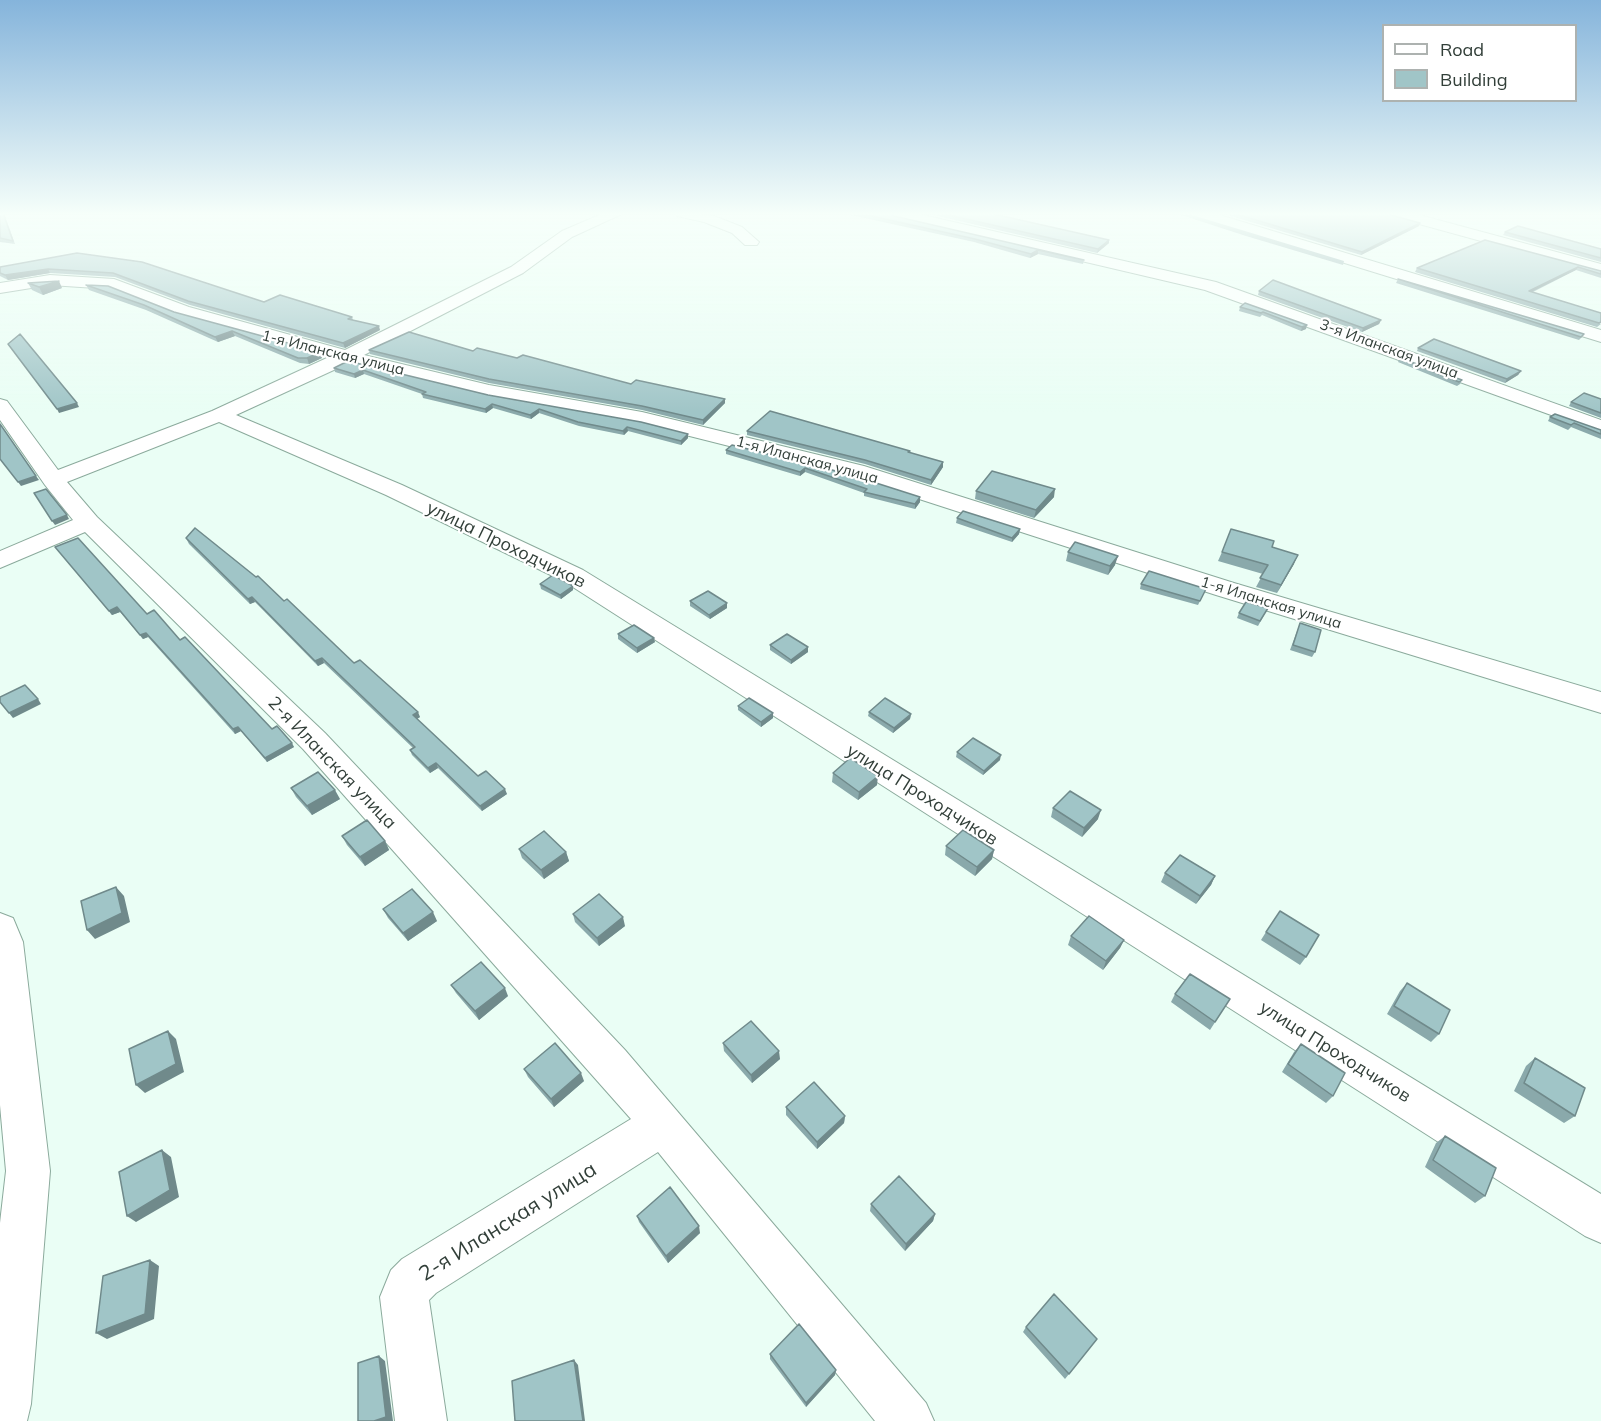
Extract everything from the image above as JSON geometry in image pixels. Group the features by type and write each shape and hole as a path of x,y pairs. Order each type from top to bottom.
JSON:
{"street":[{"path":"53,480 219,415 348,356 499,279"},
{"name":"3-я Иланская улица","path":"1181,279 1210,286 1601,427"},
{"path":"1415,279 1601,336"},
{"name":"1-я Иланская улица","path":"0,288 50,280 114,284 162,304 237,328 348,356 489,391 642,418 856,471 1213,585 1601,703"},
{"name":"2-я Иланская улица","path":"0,405 53,480 88,522 314,741 663,1124 908,1421"},
{"name":"улица Проходчиков","path":"219,415 394,490 574,576 1601,1220"},
{"path":"0,560 88,522"},
{"path":"0,928 4,942 28,1171 5,1404 1,1421"},
{"name":"2-я Иланская улица","path":"421,1421 404,1297 408,1287 419,1276 663,1124"}],"building":[{"path":"130,279 195,279 264,302 280,295 352,317 348,319 379,326 343,343 188,301"},
{"path":"1399,279 1584,334 1581,337"},
{"path":"1454,279 1553,279 1529,291 1601,313 1599,323"},
{"path":"1273,280 1381,320 1363,328 1259,291"},
{"path":"59,281 39,287 28,283"},
{"path":"86,285 108,286 174,312 321,352 307,358 298,358 232,331 215,337 144,305"},
{"path":"1245,303 1307,325 1302,327 1263,312 1240,307"},
{"path":"409,332 473,351 477,348 517,358 523,355 631,384 636,380 725,399 703,420 642,406 489,379 369,350"},
{"path":"20,334 77,403 57,409 8,344"},
{"path":"1434,339 1521,371 1507,379 1418,348"},
{"path":"1400,358 1462,380 1459,382"},
{"path":"348,361 488,395 641,422 688,434 681,441 627,427 623,431 578,422 539,409 530,415 492,404 485,409 422,394 426,392 363,370 354,374 334,368"},
{"path":"1584,393 1601,399 1601,413 1571,402"},
{"path":"770,411 943,462 931,480 865,460 747,431"},
{"path":"1555,414 1601,430 1601,434 1574,423 1571,425 1550,417"},
{"path":"0,424 36,476 18,482 0,459"},
{"path":"732,445 848,474 920,497 915,504 864,492 867,489 805,468 800,472 726,450"},
{"path":"992,471 1055,489 1036,510 976,491"},
{"path":"46,489 67,515 52,521 34,493"},
{"path":"963,511 1020,529 1012,538 957,518"},
{"path":"195,528 256,577 258,576 284,601 287,599 354,663 360,660 418,712 413,715 478,776 486,771 505,789 480,806 436,763 428,768 410,750 415,747 322,658 315,661 252,597 248,599 186,538"},
{"path":"1231,529 1274,541 1272,547 1298,555 1281,585 1260,578 1268,565 1222,552"},
{"path":"78,538 147,614 154,610 180,640 185,637 272,729 277,726 292,743 265,758 238,727 233,729 146,633 140,635 117,607 109,611 55,547"},
{"path":"1075,542 1118,556 1110,566 1068,552"},
{"path":"1149,571 1206,589 1200,601 1141,584"},
{"path":"553,575 573,586 560,595 540,584"},
{"path":"708,591 727,603 709,615 690,601"},
{"path":"1246,602 1268,608 1260,621 1239,613"},
{"path":"1300,623 1321,630 1315,652 1293,645"},
{"path":"634,625 654,638 637,648 618,634"},
{"path":"787,634 808,647 791,660 770,645"},
{"path":"25,685 38,699 9,713 0,702 0,697"},
{"path":"749,698 773,713 761,722 738,706"},
{"path":"885,698 911,714 894,728 869,712"},
{"path":"973,738 1001,755 984,771 957,752"},
{"path":"850,758 878,776 859,792 833,773"},
{"path":"318,772 335,790 307,806 291,788"},
{"path":"1070,791 1101,810 1084,828 1053,808"},
{"path":"367,820 385,841 360,857 342,836"},
{"path":"963,830 994,850 977,867 946,846"},
{"path":"544,831 566,852 541,870 519,849"},
{"path":"1180,855 1215,876 1200,896 1165,873"},
{"path":"116,887 122,913 87,930 81,901"},
{"path":"412,889 433,912 403,933 383,909"},
{"path":"599,894 623,917 597,938 573,914"},
{"path":"1280,911 1319,935 1306,957 1266,932"},
{"path":"1089,916 1124,940 1106,961 1071,936"},
{"path":"481,962 505,988 475,1011 451,985"},
{"path":"1190,974 1230,999 1215,1022 1175,994"},
{"path":"1407,983 1450,1010 1439,1034 1394,1006"},
{"path":"751,1021 779,1051 751,1075 723,1043"},
{"path":"168,1031 176,1064 136,1085 129,1049"},
{"path":"555,1043 581,1073 551,1099 524,1069"},
{"path":"1301,1044 1345,1073 1333,1096 1288,1064"},
{"path":"1535,1058 1585,1088 1575,1116 1524,1083"},
{"path":"814,1082 845,1116 817,1142 786,1107"},
{"path":"1445,1136 1496,1168 1485,1196 1433,1160"},
{"path":"162,1150 170,1190 127,1216 119,1172"},
{"path":"899,1176 935,1214 906,1244 871,1204"},
{"path":"670,1187 699,1226 666,1256 637,1216"},
{"path":"150,1260 145,1314 96,1333 103,1276"},
{"path":"1054,1294 1097,1339 1069,1374 1026,1327"},
{"path":"799,1324 836,1370 806,1403 770,1354"},
{"path":"379,1356 386,1417 374,1421 358,1421 358,1363"},
{"path":"574,1360 583,1421 515,1421 512,1381"}]}
